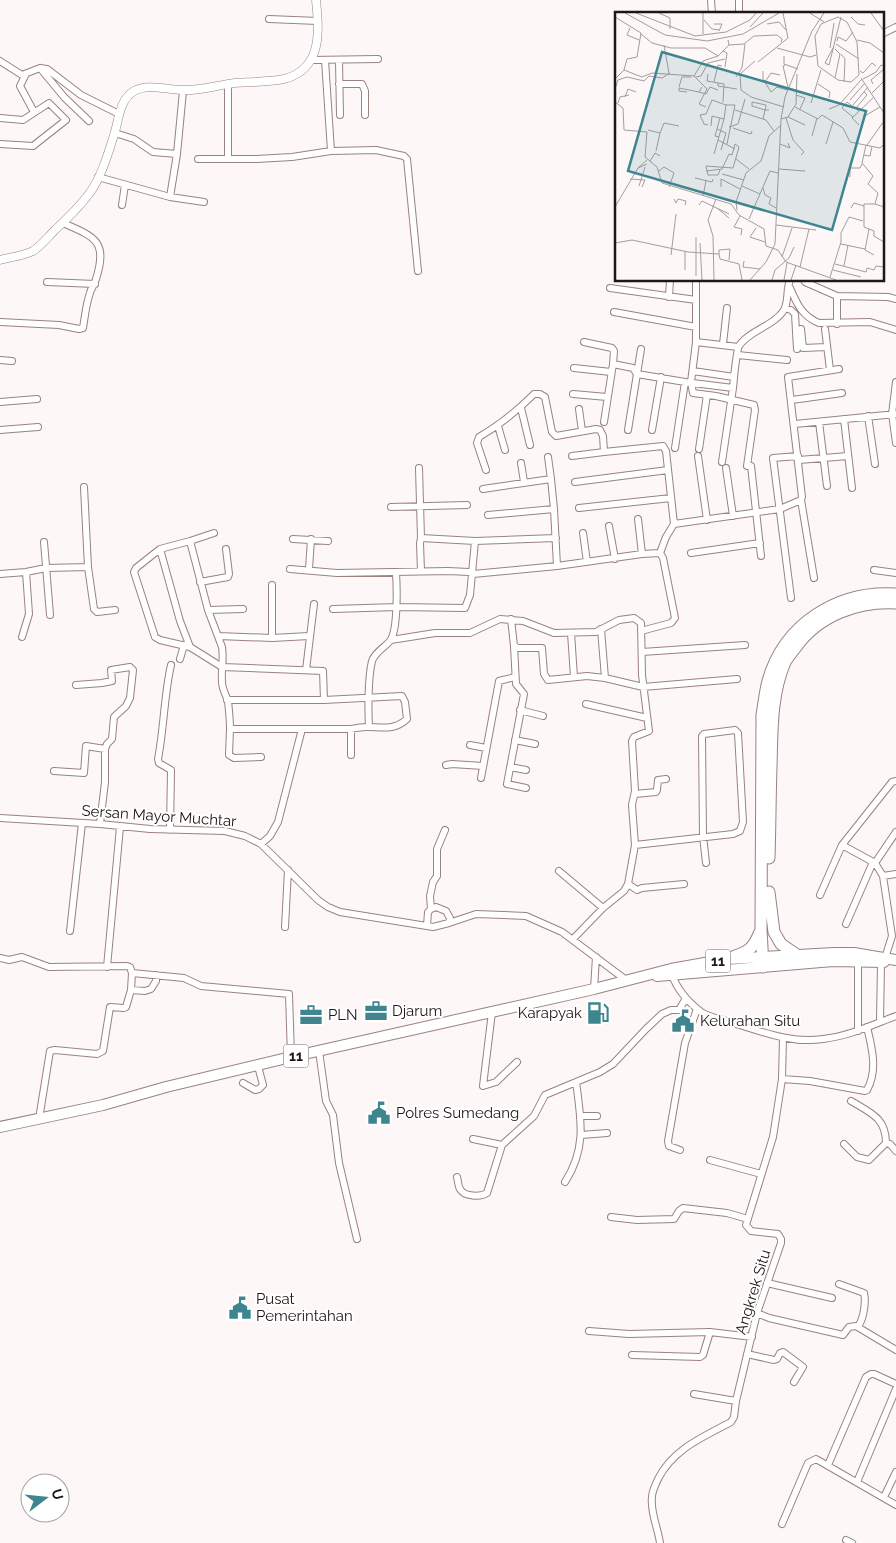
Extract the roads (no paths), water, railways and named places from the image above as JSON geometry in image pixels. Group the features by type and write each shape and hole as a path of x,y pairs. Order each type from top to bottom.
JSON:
{"highway":[{"path":"766,961 761,929 762,715 768,682 778,654 807,620 825,608 841,601 882,593 896,594"},
{"path":"766,961 772,717 777,685 786,660 800,641 830,617 864,604 896,603"},
{"path":"769,892 774,932 780,944 797,955"},
{"path":"727,959 748,951 755,945 761,929"},
{"name":"11","path":"0,1127 103,1105 166,1087 290,1057 594,989 641,976 766,961 797,955 854,953 883,961"},
{"name":"11","path":"671,972 727,959 883,961"}],"street":[{"path":"0,260 33,250 62,223 89,193 98,177 115,133 119,114 128,96 143,87 201,90 228,84 283,79 294,75 311,60 315,52 318,21 316,0"},
{"path":"269,19 318,21"},
{"path":"884,33 896,27"},
{"path":"311,60 378,59"},
{"path":"325,60 331,151"},
{"path":"339,60 340,115"},
{"path":"0,61 20,75 40,68 47,69 81,94 119,114"},
{"path":"40,68 64,97 89,121"},
{"path":"27,74 20,86 34,112"},
{"path":"228,84 228,158"},
{"path":"339,84 362,84 365,91 365,115"},
{"path":"170,197 177,154 183,90"},
{"path":"0,118 22,120 49,103 66,120 33,146 0,144"},
{"path":"115,133 134,138 153,152 177,154"},
{"path":"198,159 256,159 292,157 331,151 376,150 404,156 407,159 418,271"},
{"path":"98,177 170,197 204,202"},
{"path":"122,205 125,185"},
{"path":"0,322 82,328 89,295 95,284 100,261 100,249 91,237 62,223"},
{"path":"669,297 670,281"},
{"path":"675,448 688,382 693,371 696,342 696,281"},
{"path":"805,281 837,296 888,297 896,299"},
{"path":"47,282 95,284"},
{"path":"722,462 738,351 744,340 771,323 785,308 789,282"},
{"path":"789,282 797,304 805,314 819,323 870,322 896,330"},
{"path":"610,288 696,300"},
{"path":"837,296 837,324"},
{"path":"723,344 727,308"},
{"path":"785,308 792,310 795,314 797,349"},
{"path":"614,312 696,327"},
{"path":"801,329 803,348 827,347"},
{"path":"825,330 830,370"},
{"path":"584,342 612,348 614,353 604,422"},
{"path":"696,342 723,344 738,351 787,360"},
{"path":"628,430 640,349"},
{"path":"0,360 12,361"},
{"path":"613,364 633,368 637,374 733,388"},
{"path":"574,368 611,372"},
{"path":"814,578 801,500 795,424 788,377 839,368"},
{"path":"693,371 734,377"},
{"path":"652,430 660,377"},
{"path":"688,382 693,393 750,403 755,407 749,466 762,556"},
{"path":"896,382 894,414 896,443"},
{"path":"486,470 477,443 479,437 498,426 534,394 540,394 545,397 552,432 556,436 596,429 600,430 603,436 604,452"},
{"path":"574,394 607,397"},
{"path":"792,400 842,394"},
{"path":"707,395 699,453 707,520"},
{"path":"0,402 37,399"},
{"path":"520,408 530,445"},
{"path":"579,409 582,431"},
{"path":"795,424 894,414"},
{"path":"868,416 874,464"},
{"path":"844,419 852,488"},
{"path":"819,422 827,486"},
{"path":"498,426 505,450"},
{"path":"0,430 38,427"},
{"path":"572,456 663,446 666,451 674,524 666,537 660,553"},
{"path":"791,598 773,458 848,456"},
{"path":"548,457 554,509 556,566"},
{"path":"521,463 524,482"},
{"path":"419,468 421,571"},
{"path":"726,468 732,516"},
{"path":"575,482 668,470"},
{"path":"483,489 551,479"},
{"path":"84,487 88,567 94,609 97,612 115,610"},
{"path":"579,508 671,498"},
{"path":"674,524 779,510 801,500"},
{"path":"391,506 467,505"},
{"path":"488,515 554,509"},
{"path":"638,519 642,554"},
{"path":"609,526 615,559"},
{"path":"214,533 160,549 136,568 134,574 155,637 160,640 187,646 222,666 323,671 324,700"},
{"path":"583,533 587,562"},
{"path":"421,538 475,541 556,538"},
{"path":"292,539 328,541"},
{"path":"309,569 311,539"},
{"path":"190,540 208,610 223,650 222,689 227,700 230,729 229,755 234,758 262,757"},
{"path":"334,609 397,607 465,608 470,595 475,541"},
{"path":"44,542 50,615"},
{"path":"691,553 760,543"},
{"path":"160,549 187,646 181,656"},
{"path":"200,582 228,577 226,549"},
{"path":"290,568 337,573 421,571 469,572 473,574 660,553"},
{"path":"641,631 671,623 675,618 663,558 660,553"},
{"path":"0,574 46,568 88,567"},
{"path":"874,570 896,573"},
{"path":"22,637 29,614 26,572"},
{"path":"368,727 368,697 373,658 391,640 397,607 396,573"},
{"path":"272,585 272,638"},
{"path":"306,670 314,604"},
{"path":"208,610 242,609"},
{"path":"391,640 435,633 470,633 492,621 511,619 523,621 554,633 596,632 619,620 634,618 641,623 643,687 648,732 634,737 632,741 635,794 632,805 635,845 628,884 624,891 603,908 573,939"},
{"path":"511,619 516,684 524,694 507,784 526,788"},
{"path":"601,629 605,678"},
{"path":"571,633 574,677"},
{"path":"218,636 272,638 309,636"},
{"path":"642,652 745,645"},
{"path":"514,646 518,648 542,648 545,677 548,680 574,677 605,678 643,687 737,679"},
{"path":"170,830 171,770 159,762 158,759 171,665"},
{"path":"76,684 112,681 111,670 130,667 133,670 130,698 126,706 114,717 112,739 105,749 100,824"},
{"path":"481,778 499,681 515,677"},
{"path":"227,700 324,700 402,696 407,716 404,722 387,729 368,727 351,729 230,729"},
{"path":"586,704 647,718"},
{"path":"520,710 543,716"},
{"path":"261,844 274,830 278,822 302,729"},
{"path":"351,729 351,755"},
{"path":"635,845 703,836 737,833 743,827 738,733 735,730 702,735 703,836 706,863"},
{"path":"515,740 535,744"},
{"path":"470,745 486,748"},
{"path":"54,771 84,772 86,746 105,749"},
{"path":"446,765 483,766"},
{"path":"510,767 526,770"},
{"path":"635,794 657,791 658,780 666,778"},
{"path":"820,895 842,845 892,782 896,781"},
{"name":"Sersan Mayor Muchtar","path":"0,818 170,830 225,831 245,836 261,844 318,900 334,909 433,927 449,924 476,914 526,916 573,939 626,980"},
{"path":"70,931 82,823"},
{"path":"107,967 120,827"},
{"path":"432,909 430,896 433,882 437,876 437,849 445,830"},
{"path":"846,924 874,863 896,832"},
{"path":"842,845 874,863 883,876 892,936 883,961 880,1022"},
{"path":"285,928 288,870"},
{"path":"559,870 603,908"},
{"path":"883,876 896,874"},
{"path":"628,884 637,890 684,884"},
{"path":"427,926 428,912 436,908 446,911 450,918 449,924"},
{"path":"0,958 9,960 22,957 49,968 127,966 130,967 132,972 131,990 126,1007 110,1007 109,1009 103,1051 97,1054 55,1050 50,1052 39,1118"},
{"path":"594,989 596,957"},
{"path":"858,962 858,1030"},
{"path":"132,972 184,978 201,986 289,994 290,1057"},
{"path":"671,972 686,998 702,1013 783,1038 804,1041 843,1036 896,1016"},
{"path":"131,990 145,991 151,989 156,981 156,975"},
{"path":"457,1177 462,1192 480,1197 487,1193 502,1145 534,1116 545,1095 600,1072 613,1064 662,1014 671,1010 679,1010 686,998"},
{"path":"680,1150 671,1148 668,1141 685,1043 698,1009"},
{"path":"492,1012 483,1086 496,1082 517,1062"},
{"path":"782,1079 810,1081 867,1090 874,1073 867,1027"},
{"path":"611,1218 637,1220 674,1219 678,1211 683,1208 727,1213 748,1219 773,1137 782,1079 783,1038"},
{"path":"319,1051 326,1101 333,1115 339,1164 357,1239"},
{"path":"243,1083 255,1090 263,1085 258,1066"},
{"path":"565,1182 574,1168 581,1144 581,1116 576,1082"},
{"path":"844,1144 858,1157 869,1160 886,1143 886,1132 881,1121 851,1101"},
{"path":"581,1116 597,1116"},
{"path":"580,1135 607,1133"},
{"path":"474,1140 502,1145"},
{"path":"886,1143 896,1150"},
{"path":"710,1160 761,1174"},
{"name":"Angkrek Situ","path":"660,1543 652,1512 652,1496 664,1467 687,1446 731,1422 734,1418 736,1401 758,1313 782,1243 778,1234 760,1233 748,1229 746,1225 748,1219"},
{"path":"767,1283 832,1298"},
{"path":"758,1313 769,1318 843,1335 849,1327 859,1325 862,1321 865,1297 864,1293 839,1284"},
{"path":"856,1326 896,1350"},
{"path":"589,1331 629,1334 710,1332 752,1337"},
{"path":"632,1355 700,1357 703,1355 710,1332"},
{"path":"748,1354 774,1360 783,1352 802,1367 794,1382"},
{"path":"828,1466 866,1377 874,1374 896,1384"},
{"path":"857,1482 896,1389"},
{"path":"694,1394 736,1401"},
{"path":"782,1524 810,1460 816,1459 896,1505"},
{"path":"884,1497 896,1472"}],"place":[{"name":"Djarum","path":"376,1011"},
{"name":"Karapyak","path":"598,1013"},
{"name":"PLN","path":"311,1015"},
{"name":"Kelurahan Situ","path":"683,1021"},
{"name":"Polres Sumedang","path":"379,1113"},
{"name":"Pusat Pemerintahan","path":"240,1308"}]}
